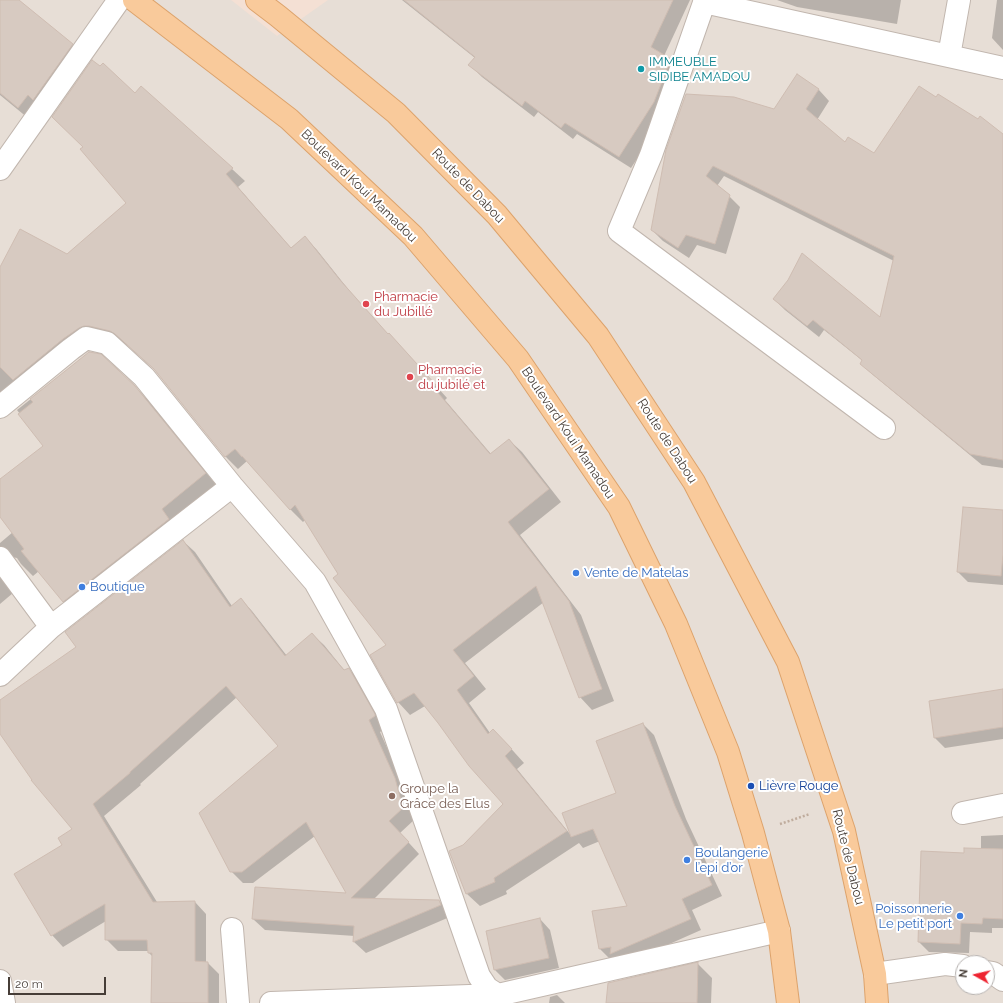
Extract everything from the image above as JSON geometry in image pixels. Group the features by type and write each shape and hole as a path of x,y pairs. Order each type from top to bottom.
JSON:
{"main road":[{"name":"Boulevard Koui Mamadou","path":"134,0 289,119 413,236 518,359 619,507 676,624 728,752 753,833 779,931 788,1003"},
{"name":"Route de Dabou","path":"258,0 396,113 497,215 598,336 694,482 788,662 844,831 875,974 877,1003"}],"street":[{"path":"0,169 119,0"},
{"path":"949,56 959,0"},
{"path":"884,428 619,231 651,155 704,1 1003,68"},
{"path":"0,407 86,338 107,343 144,377 232,486 315,582 386,709 479,976 486,988 498,995"},
{"path":"0,675 51,627 232,486"},
{"path":"0,558 51,627"},
{"path":"963,813 1003,805"},
{"path":"232,929 238,1003"},
{"path":"271,1003 498,995 779,931"},
{"path":"875,974 945,964 955,965"},
{"path":"0,981 4,1003"}],"path":[{"path":"753,833 836,806"}],"shaded area":[{"path":"0,0 1003,0 1003,1003 0,1003"},
{"path":"231,0 328,0 277,36"}],"building":[{"path":"0,0 19,0 73,44 33,100 28,95 18,108 0,93"},
{"path":"404,0 673,0 651,47 671,59 654,102 619,157 565,123 561,128 525,101 522,106 468,65 475,57"},
{"path":"92,60 100,66 103,63 135,93 141,86 233,168 226,174 291,248 305,236 340,280 436,385 433,387 490,454 509,439 549,489 508,522 569,601 602,689 579,698 536,586 453,650 474,676 457,690 488,734 493,729 512,749 505,756 567,831 494,878 495,882 466,894 449,851 463,845 503,804 469,766 414,693 397,703 370,655 386,645 333,578 338,574 295,505 290,510 235,449 225,457 154,369 110,331 89,326 79,328 63,339 13,380 0,367 0,267 20,229 67,254 126,203 80,149 83,147 52,117"},
{"path":"797,74 819,89 806,109 845,142 848,137 874,153 919,86 936,97 938,94 978,119 980,116 1003,134 1003,460 970,454 860,364 862,360 813,320 807,326 773,299 788,280 802,253 880,317 894,256 713,166 706,176 730,195 715,244 686,235 678,248 651,230 666,150 686,94 734,97 774,109"},
{"path":"89,352 101,354 135,386 206,473 162,509 169,519 63,602 21,551 24,549 0,517 0,479 43,446 18,414 33,402 30,399"},
{"path":"963,507 1003,510 1003,555 1001,576 957,572"},
{"path":"183,540 230,607 241,598 285,656 312,633 344,670 349,668 375,714 375,716 369,720 395,778 403,808 389,821 409,842 351,898 439,900 441,905 353,942 354,926 252,919 255,887 346,893 306,822 242,872 230,872 199,813 278,746 226,686 130,773 93,804 153,902 195,901 195,961 208,962 208,1003 151,1003 152,953 148,953 147,940 105,940 105,904 51,936 14,874 62,845 58,838 72,829 31,780 0,734 0,700 76,647 65,632"},
{"path":"1003,689 1003,727 934,738 929,701"},
{"path":"643,723 675,806 712,885 682,899 691,919 610,954 611,947 599,949 592,911 627,906 593,829 571,837 562,813 616,793 596,741"},
{"path":"964,848 1003,849 1003,919 983,918 982,924 961,923 960,944 918,942 921,851 964,853"},
{"path":"540,918 549,958 494,970 486,931"},
{"path":"698,962 697,1003 606,1003 608,983"}],"place":[{"name":"IMMEUBLE SIDIBE AMADOU","path":"641,69"},
{"name":"Pharmacie du Jubillé","path":"366,304"},
{"name":"Pharmacie du jubilé et","path":"410,377"},
{"name":"Vente de Matelas","path":"576,573"},
{"name":"Boutique","path":"82,587"},
{"name":"Lièvre Rouge","path":"751,786"},
{"name":"Groupe la Grâce des Elus","path":"392,796"},
{"name":"Boulangerie l’epi d’or","path":"687,860"},
{"name":"Poissonnerie Le petit port","path":"960,916"}]}
